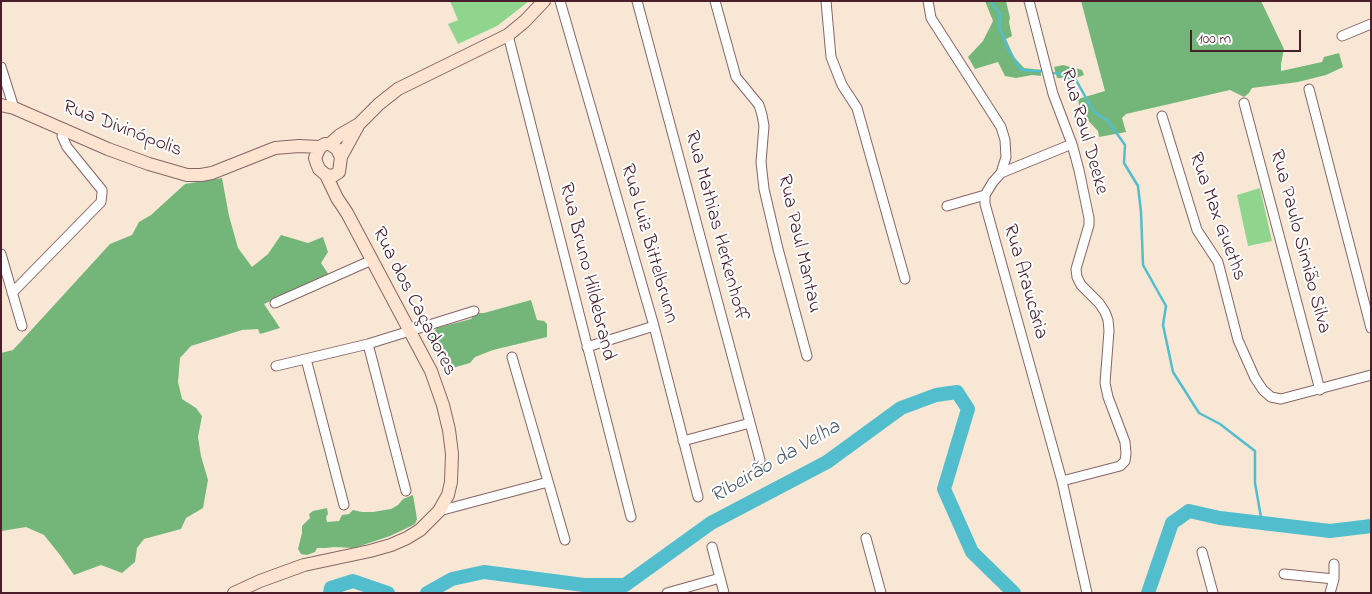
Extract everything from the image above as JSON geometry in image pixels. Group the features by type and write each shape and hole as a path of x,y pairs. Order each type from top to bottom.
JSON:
{"main road":[{"path":"359,124 332,173 319,169 316,164 322,149 340,135 359,124 398,88 508,35 544,1"},
{"name":"Rua Divinópolis","path":"8,106 108,149 187,175 212,173 268,150 287,147 322,149"},
{"path":"322,149 337,148 341,157"},
{"name":"Rua dos Caçadores","path":"234,593 260,580 304,565 370,551 407,538 420,530 439,511 448,494 451,482 452,454 449,430 443,405 431,371 347,213 342,193 332,173"}],"street":[{"name":"Rua Luiz Bittelbrunn","path":"560,1 654,326 698,497"},
{"name":"Rua Mathias Herkenhoff","path":"637,1 760,460"},
{"name":"Rua Paul Mantau","path":"714,1 736,77 759,105 762,115 764,126 762,162 764,189 807,356"},
{"path":"826,1 832,57 842,85 858,108 905,279"},
{"path":"928,1 931,18 1001,127 1005,140 1006,156 1001,173 985,194 947,206"},
{"name":"Rua Raul Deeke","path":"1029,1 1053,94 1072,144 1089,218 1076,269 1077,277 1099,303 1108,320 1110,331 1105,383 1108,398 1125,442 1126,453 1125,461 1120,466 1062,481"},
{"path":"1342,36 1371,24"},
{"name":"Rua Bruno Hildebrand","path":"508,35 630,516"},
{"path":"1,67 8,106"},
{"path":"1309,89 1371,328"},
{"name":"Rua Paulo Simião Silva","path":"1244,103 1320,390"},
{"name":"Rua Max Gueths","path":"1162,116 1197,230 1218,262 1238,340 1262,390 1271,397 1281,399 1371,375"},
{"path":"12,293 100,202 102,190 67,147 62,136 65,129"},
{"path":"1001,173 1072,144"},
{"name":"Rua Araucária","path":"985,194 988,216 1062,481 1086,593"},
{"path":"1,254 22,326"},
{"path":"275,303 372,260"},
{"path":"276,366 368,344 474,311"},
{"path":"587,347 654,326"},
{"path":"368,344 406,491"},
{"path":"512,357 565,540"},
{"path":"306,359 344,505"},
{"path":"683,441 750,423"},
{"path":"439,511 548,482"},
{"path":"866,538 882,593"},
{"path":"712,548 724,593"},
{"path":"1202,552 1213,593"},
{"path":"1330,593 1334,579 1334,564"},
{"path":"1284,574 1334,579"},
{"path":"667,593 720,578"}],"green space":[{"path":"450,1 528,2 497,26 458,44 448,24 458,20"},
{"path":"985,1 1006,1 1012,36 1006,39 1014,57 1024,68 1041,70 1041,76 1032,75 1016,78 1005,76 998,62 975,69 968,57 983,41 993,21"},
{"path":"1081,1 1261,1 1284,49 1281,71 1322,62 1324,57 1339,53 1343,67 1326,75 1298,82 1252,88 1244,97 1230,90 1126,114 1122,118 1126,132 1099,137 1098,131 1079,111 1078,99 1105,91"},
{"path":"1063,65 1082,70 1084,75 1070,80 1057,78 1054,67"},
{"path":"222,178 229,216 238,248 252,267 268,254 281,235 308,243 323,237 328,252 321,263 329,275 264,304 280,328 260,334 258,329 242,330 191,346 180,358 178,382 182,399 196,408 202,416 198,437 208,480 203,508 186,518 181,529 144,539 137,548 135,562 122,573 101,565 74,575 44,535 26,527 1,530 1,353 13,350 110,244 132,235 139,222 151,215 185,184"},
{"path":"1260,188 1272,241 1248,246 1237,195"},
{"path":"531,300 537,320 544,321 547,324 547,337 493,350 475,357 470,363 449,369 445,358 429,338 437,328 471,319 476,313 484,313"},
{"path":"413,495 417,519 415,524 390,536 354,548 317,548 315,552 307,555 301,554 298,549 302,526 310,518 309,514 313,511 327,508 327,522 339,521 342,515 349,514 353,510 373,512 391,509 403,499"}],"waterway":[{"path":"990,1 1000,14 999,26 1008,49 1020,69 1041,71"},
{"path":"1054,73 1076,80 1094,112 1108,121 1125,145 1124,163 1138,186 1143,265 1166,306 1163,325 1173,372 1199,413 1220,424 1255,451 1255,483 1262,523"},
{"name":"Ribeirão da Velha","path":"427,593 452,579 484,572 584,585 625,585 711,523 827,462 901,408 936,395 957,392 968,409 944,489 972,552 1014,593"},
{"name":"Ribeirão da Velha","path":"1148,593 1172,523 1189,511 1220,518 1330,531 1371,526"},
{"name":"Ribeirão da Velha","path":"330,593 331,588 353,581 388,593"}]}
